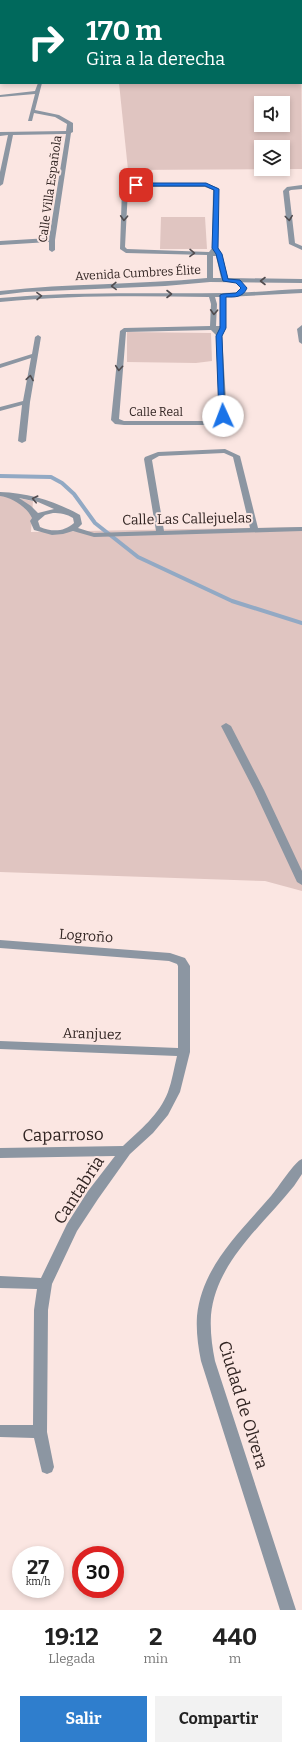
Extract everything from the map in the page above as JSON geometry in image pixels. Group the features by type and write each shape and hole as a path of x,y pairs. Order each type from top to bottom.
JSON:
{"street":[{"path":"30,120 40,84"},
{"path":"0,96 37,94"},
{"path":"0,100 37,94"},
{"name":"Calle Villa Española","path":"33,111 52,114 64,118 70,123 70,132 52,240 52,250"},
{"path":"0,134 70,132"},
{"path":"0,184 12,134"},
{"path":"217,251 210,254 126,251 122,248 125,188 136,185 213,186 216,189 217,251 225,280"},
{"path":"302,186 289,188 286,191 292,244 302,248"},
{"path":"0,243 52,240"},
{"path":"210,254 210,280"},
{"name":"Avenida Cumbres Élite","path":"0,292 210,280 302,281"},
{"path":"238,281 244,288 238,295"},
{"path":"195,282 190,288 195,295"},
{"path":"77,288 78,296"},
{"name":"Avenida Cumbres Élite","path":"0,300 31,297 78,296 212,296 302,291"},
{"name":"Calle Real","path":"223,295 223,328 219,336 223,416 210,423 124,423 115,420 122,332 124,330 223,328"},
{"path":"212,296 214,303 213,328 219,336"},
{"path":"302,327 300,329 302,342"},
{"path":"22,441 26,402 38,336"},
{"path":"0,366 34,355"},
{"path":"0,409 26,402"},
{"path":"160,533 148,459 158,454 225,451 236,456 255,531"},
{"path":"0,494 19,495 40,500 51,503 67,512 77,517 78,524 72,529 55,533 42,530 34,524 36,518 34,512 25,504 0,494"},
{"path":"36,518 46,512 67,512"},
{"name":"Calle Las Callejuelas","path":"72,529 94,535 302,529"},
{"path":"226,726 260,790 302,882"},
{"name":"Logroño","path":"0,944 170,956"},
{"name":"Cantabria","path":"47,1467 40,1432 42,1310 45,1284 72,1228 93,1195 126,1151 149,1130 164,1112 174,1092 184,1052 184,966 181,960 170,956"},
{"name":"Aranjuez","path":"0,1045 184,1052"},
{"name":"Caparroso","path":"0,1153 126,1151"},
{"name":"Ciudad de Olvera","path":"288,1610 208,1361 204,1338 204,1310 209,1291 229,1254 293,1181 302,1164"},
{"path":"0,1282 45,1284"},
{"path":"0,1431 40,1432"}],"shaded area":[{"path":"119,84 301,84 302,169 290,169 290,140 254,140 254,169 128,170"},
{"path":"161,217 205,217 207,249 160,249"},
{"path":"127,332 211,333 212,361 196,363 127,362"},
{"path":"0,495 33,501 31,532 302,527 302,891 265,881 0,872"}],"waterway":[{"path":"0,476 51,477 62,483 74,494 95,523 138,557 232,601 302,623"}],"route":[{"path":"136,185 206,185 213,186 216,189 215,248 219,254 225,280 238,281 244,288 238,295 223,295 223,328 219,336 223,416"}]}
